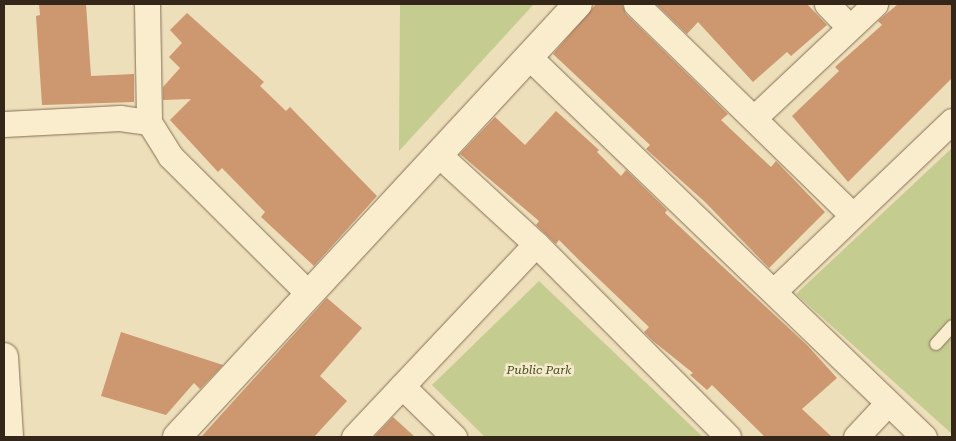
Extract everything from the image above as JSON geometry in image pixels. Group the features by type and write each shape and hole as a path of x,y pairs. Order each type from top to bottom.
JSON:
{"street":[{"path":"147,4 149,122 170,156 309,294"},
{"path":"177,437 578,4"},
{"path":"636,4 754,117 851,214"},
{"path":"827,4 849,27"},
{"path":"754,117 874,4"},
{"path":"529,57 774,291 886,405 924,437"},
{"path":"4,124 120,118 149,122"},
{"path":"774,291 851,214 950,126"},
{"path":"438,154 536,244 728,437"},
{"path":"354,437 536,244"},
{"path":"4,357 9,437"},
{"path":"402,386 454,437"},
{"path":"856,437 886,405"}],"lane":[{"path":"936,344 952,326"}],"green space":[{"path":"400,4 534,4 399,151"},
{"path":"952,148 952,434 796,294"},
{"name":"Public Park","path":"539,281 703,437 485,437 432,385"}],"building":[{"path":"39,4 86,4 91,76 134,74 134,102 42,105 36,16 40,15"},
{"path":"596,4 622,4 626,14 728,114 721,120 771,167 776,161 825,212 769,268 705,202 646,149 650,145 553,54"},
{"path":"656,4 807,4 827,25 791,56 787,52 753,82 698,22 687,34"},
{"path":"898,4 952,4 952,78 848,182 792,116 839,71 835,67 882,25 878,21"},
{"path":"187,13 264,82 260,86 286,111 290,107 377,196 314,266 261,217 265,212 222,168 218,172 170,120 191,99 163,100 163,87 180,68 169,57 182,43 170,30"},
{"path":"556,111 599,150 597,152 621,176 626,170 667,210 665,213 807,345 837,378 802,409 832,437 765,437 712,385 707,390 690,375 693,373 653,341 644,332 649,327 559,240 556,244 536,225 539,221 460,154 495,117 525,145"},
{"path":"327,298 362,328 320,376 347,401 314,437 201,437"},
{"path":"121,332 223,365 200,389 194,383 166,415 101,396"},
{"path":"393,417 415,437 374,437"}]}
